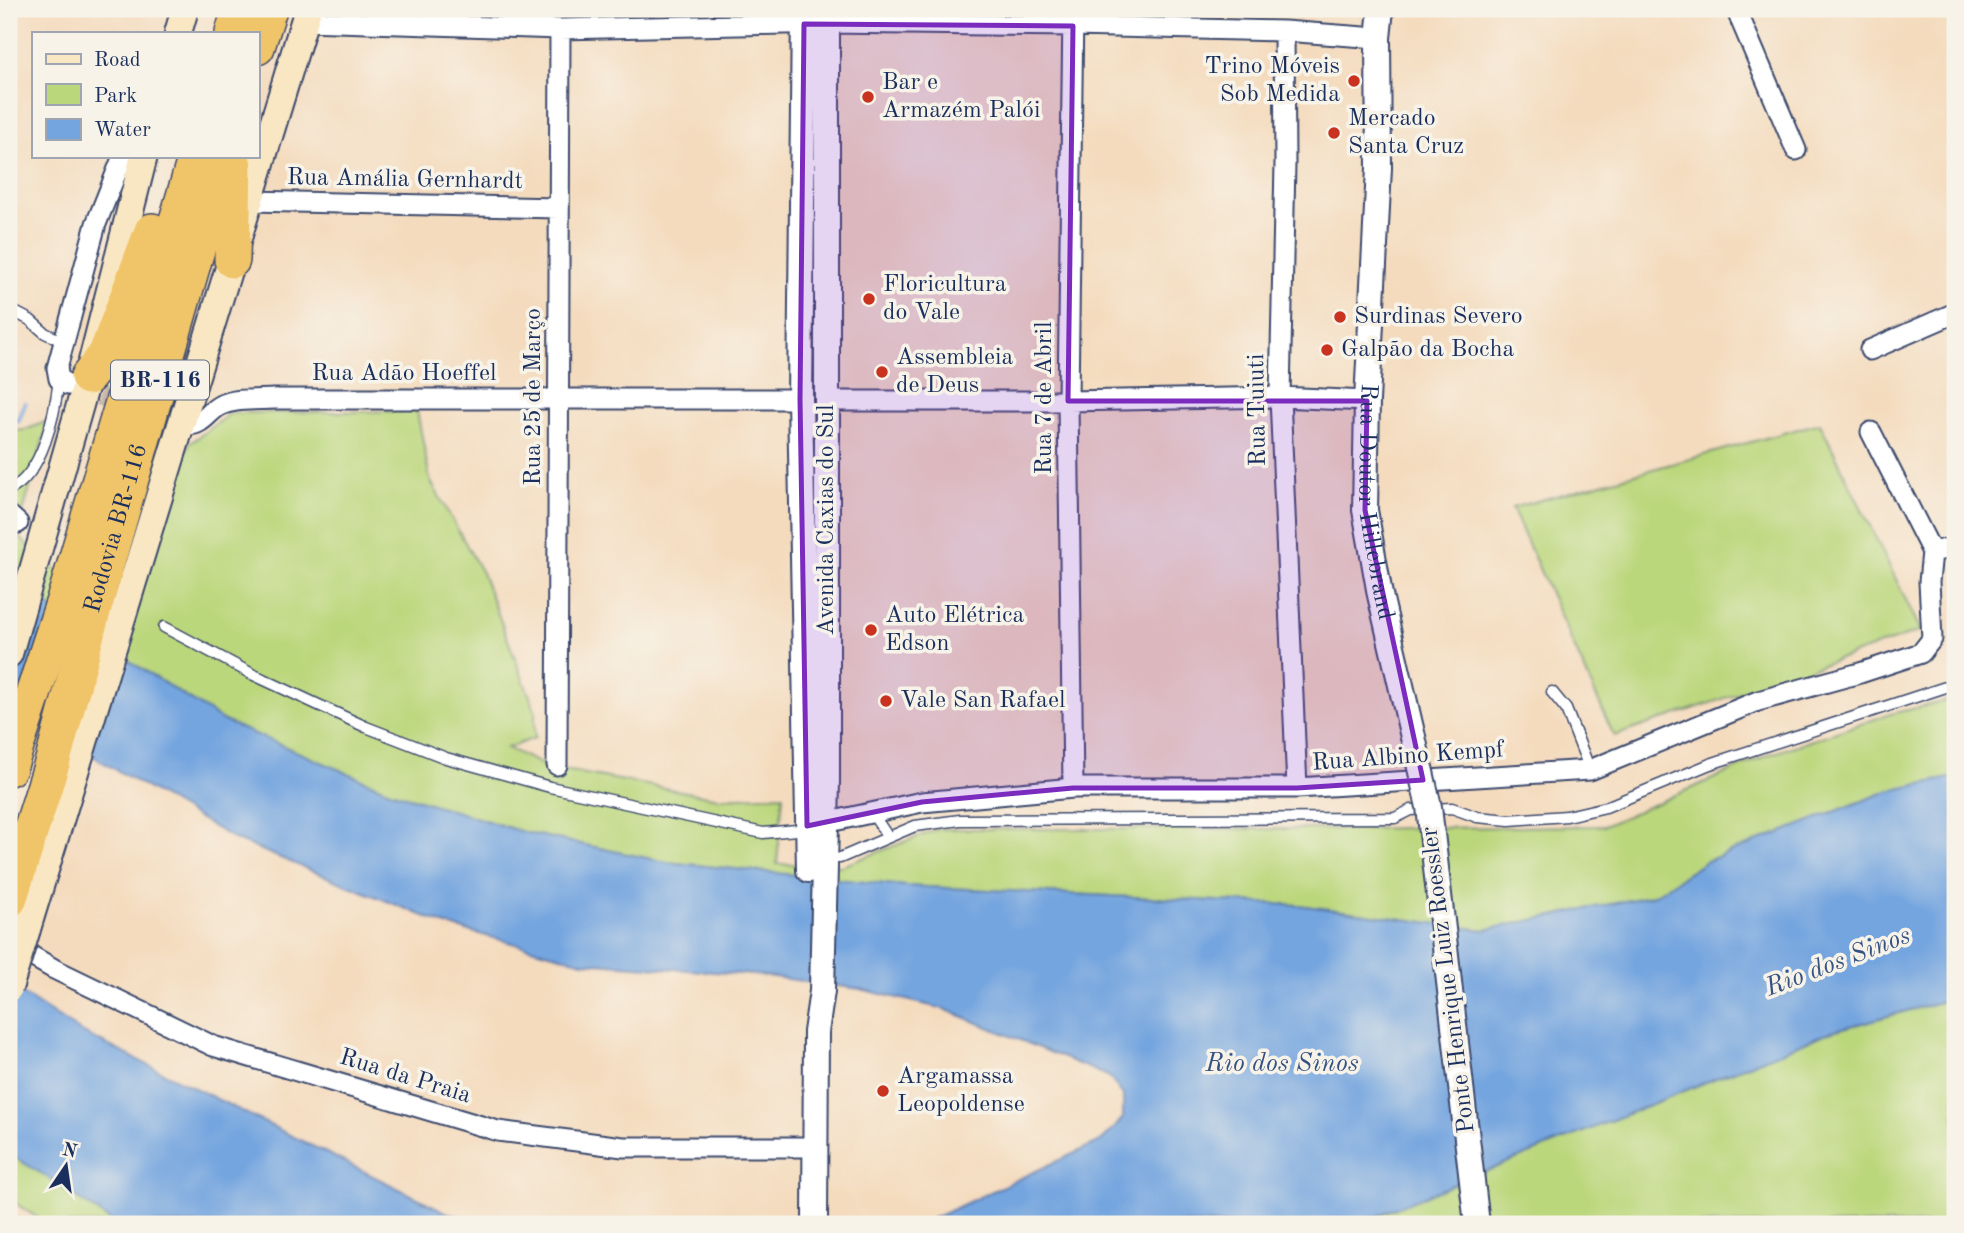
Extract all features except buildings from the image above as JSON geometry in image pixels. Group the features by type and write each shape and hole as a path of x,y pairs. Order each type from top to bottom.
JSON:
{"highway":[{"path":"233,32 240,9"},
{"path":"259,41 269,9"},
{"path":"72,381 106,354 179,158"},
{"name":"Rodovia BR-116","path":"9,900 61,774 81,597 195,158"},
{"name":"Rodovia BR-116","path":"12,757 81,597 223,158"},
{"path":"232,260 235,158"}],"main road":[{"path":"178,32 185,9"},
{"path":"9,988 18,936 61,774 115,640 307,15"},
{"path":"9,654 77,418 72,381 143,158"}],"street":[{"name":"Rua Doutor Hillebrand","path":"1381,9 1378,38 1379,167 1367,401 1365,510 1380,595 1413,737"},
{"path":"1736,9 1796,150"},
{"path":"307,15 560,29 816,16 1073,18 1378,38"},
{"name":"Avenida Caxias do Sul","path":"815,1224 817,991 824,865 816,825 800,399 816,16"},
{"name":"Avenida Caxias do Sul","path":"816,16 827,401 816,825"},
{"name":"Rua 7 de Abril","path":"1073,18 1069,401 1073,788"},
{"name":"Rua 25 de Março","path":"556,765 560,29"},
{"name":"Rua Tuiuti","path":"1284,31 1280,397 1297,788"},
{"path":"72,381 57,368 96,224 122,158"},
{"name":"Rua Amália Gernhardt","path":"250,201 559,208"},
{"path":"1870,350 1955,313"},
{"path":"827,401 1069,401 1280,397 1367,401"},
{"name":"Rua Adão Hoeffel","path":"188,425 202,422 219,405 274,398 800,399"},
{"path":"1871,432 1932,552 1955,547"},
{"name":"Rua Albino Kempf","path":"816,825 922,802 1073,788 1297,788 1590,770 1758,702 1921,653 1932,639 1929,582 1932,552"},
{"name":"Ponte Henrique Luiz Roessler","path":"1413,737 1429,807 1477,1224"},
{"name":"Rua da Praia","path":"18,936 54,969 214,1046 498,1131 623,1147 814,1147"}],"lane":[{"path":"9,309 64,342"},
{"path":"9,490 30,473 55,411 72,381"},
{"path":"164,626 254,675 366,727 446,758 550,787 764,833 816,825"},
{"path":"824,865 915,826 960,820 1395,818 1411,810 1452,807 1477,817 1509,821 1567,816 1606,807 1710,764 1955,684"},
{"path":"1552,692 1566,709 1590,770"},
{"path":"550,787 556,765"},
{"path":"872,813 888,837"}],"highlighted area":[{"path":"804,24 1073,26 1068,401 1367,401 1365,510 1423,780 1297,788 1073,788 922,802 807,826 800,399"}],"green space":[{"path":"417,411 430,480 482,573 535,710 535,738 507,748 547,767 719,798 783,795 777,864 842,866 938,829 1604,826 1768,755 1890,714 1955,699 1955,777 1888,791 1707,861 1654,895 1484,930 1299,905 906,886 666,862 523,832 390,791 224,721 114,651 9,578 9,431 25,430 48,421 17,535 50,567 131,603 189,444 231,413"},
{"path":"1820,423 1921,631 1614,736 1512,508"},
{"path":"1955,998 1955,1224 1356,1224 1832,1031"},
{"path":"9,1154 115,1224 47,1224 9,1199"}],"water":[{"name":"Rio dos Sinos","path":"9,578 114,651 224,721 390,791 523,832 666,862 906,886 1299,905 1484,930 1654,895 1707,861 1888,791 1955,777 1955,998 1832,1031 1356,1224 921,1224 1103,1140 1123,1118 1123,1095 1108,1076 944,1009 860,989 766,976 583,962 446,925 236,840 9,707"},
{"path":"9,985 81,1032 448,1213 491,1224 115,1224 9,1154"}],"waterway":[{"path":"9,421 18,421 25,403"}],"tunnel":[{"path":"72,387 188,425"}],"place":[{"name":"Trino Móveis Sob Medida","path":"1354,81"},
{"name":"Bar e Armazém Palói","path":"868,97"},
{"name":"Mercado Santa Cruz","path":"1334,133"},
{"name":"Floricultura do Vale","path":"869,299"},
{"name":"Surdinas Severo","path":"1340,317"},
{"name":"Galpão da Bocha","path":"1327,350"},
{"name":"Assembleia de Deus","path":"882,372"},
{"name":"Auto Elétrica Edson","path":"871,630"},
{"name":"Vale San Rafael","path":"886,701"},
{"name":"Argamassa Leopoldense","path":"883,1091"}]}
